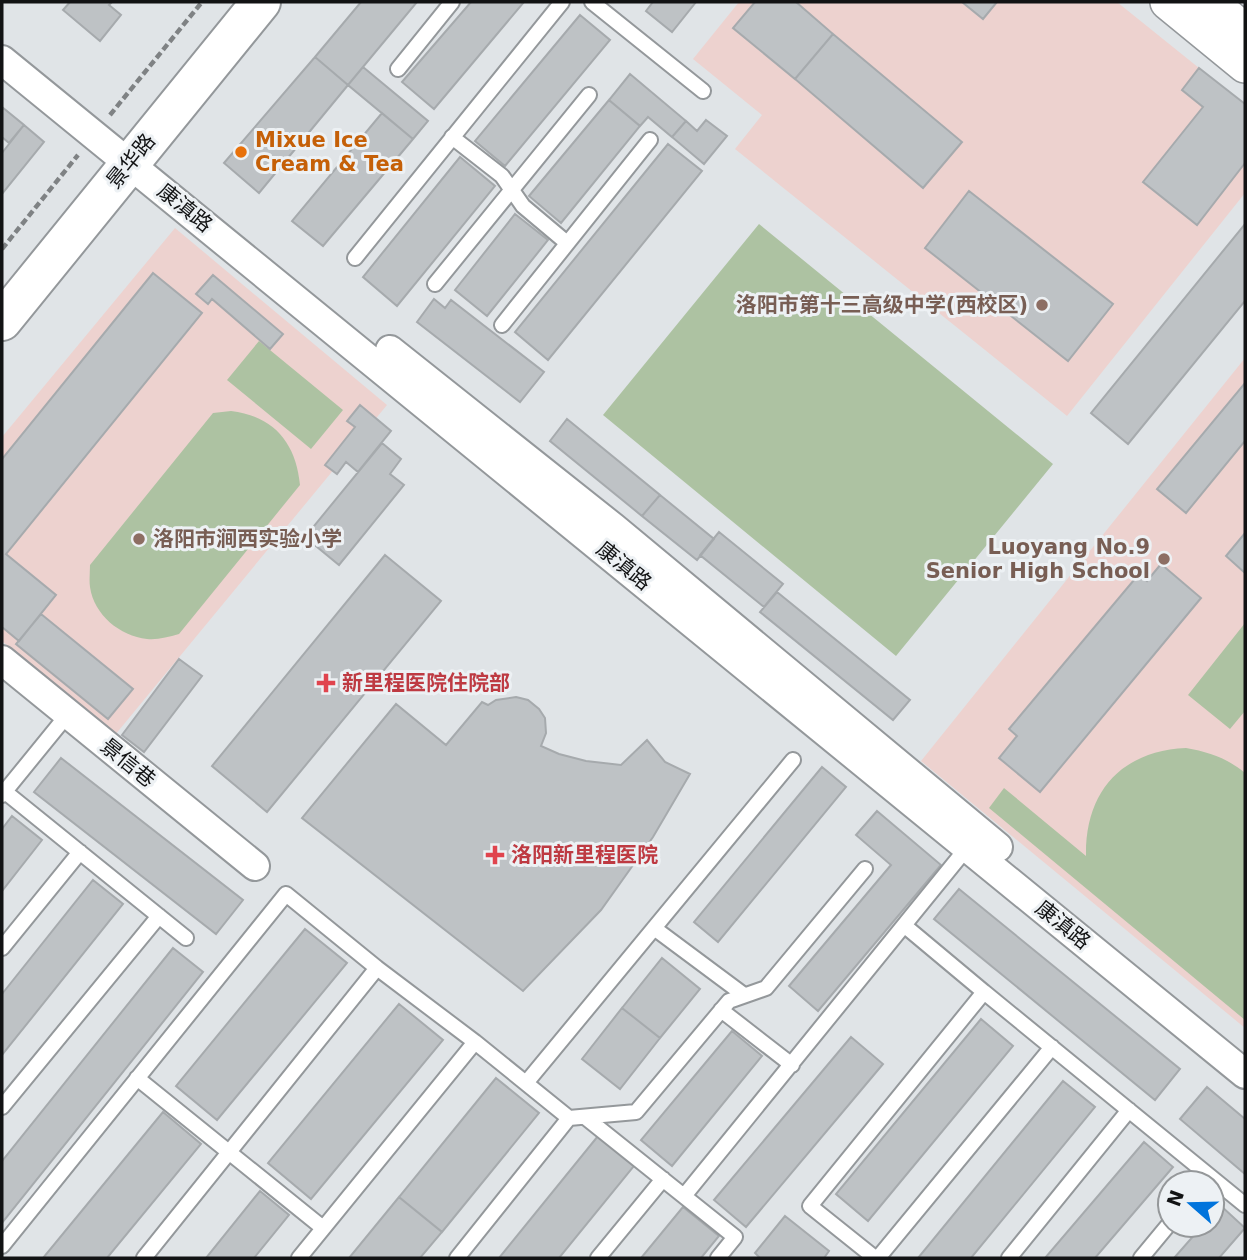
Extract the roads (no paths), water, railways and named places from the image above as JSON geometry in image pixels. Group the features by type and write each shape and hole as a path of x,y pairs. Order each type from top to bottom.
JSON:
{"main road":[{"name":"景华路","path":"2,321 231,2"},
{"name":"景华路","path":"2,284 261,2"}],"street":[{"path":"1168,2 1245,65"},
{"path":"1209,2 1245,31"},
{"name":"康滇路","path":"2,41 126,150 974,840 1245,1049"},
{"name":"康滇路","path":"2,60 126,150"},
{"name":"景信巷","path":"2,660 255,866"},
{"name":"康滇路","path":"974,840 1245,1074"}],"lane":[{"path":"398,69 452,2"},
{"path":"355,258 562,2"},
{"path":"592,2 704,91"},
{"path":"435,284 589,95"},
{"path":"452,137 502,177 523,206 567,243"},
{"path":"502,325 650,140"},
{"path":"68,714 3,793 186,938"},
{"path":"526,1083 793,761"},
{"path":"684,1196 974,840"},
{"path":"2,948 80,852"},
{"path":"2,1245 286,894 569,1118 636,1112 729,1001 766,988 865,869"},
{"path":"2,1107 159,916"},
{"path":"905,926 1129,1110 1195,1169"},
{"path":"654,929 744,995"},
{"path":"144,1258 377,968"},
{"path":"984,992 810,1206 876,1258 1052,1047"},
{"path":"721,1010 792,1065"},
{"path":"299,1258 475,1042"},
{"path":"138,1078 323,1228"},
{"path":"1009,1258 1129,1110"},
{"path":"586,1117 735,1237 718,1258"},
{"path":"457,1258 569,1118"},
{"path":"598,1258 663,1179"},
{"path":"1226,1192 1245,1205"},
{"path":"1140,1258 1156,1239"}],"place":[{"name":"Mixue Ice Cream & Tea","path":"241,152"},
{"name":"洛阳市第十三高级中学(西校区)","path":"1042,305"},
{"name":"洛阳市涧西实验小学","path":"139,539"},
{"name":"Luoyang No.9 Senior High School","path":"1164,559"},
{"name":"新里程医院住院部","path":"326,683"},
{"name":"洛阳新里程医院","path":"495,855"}]}
